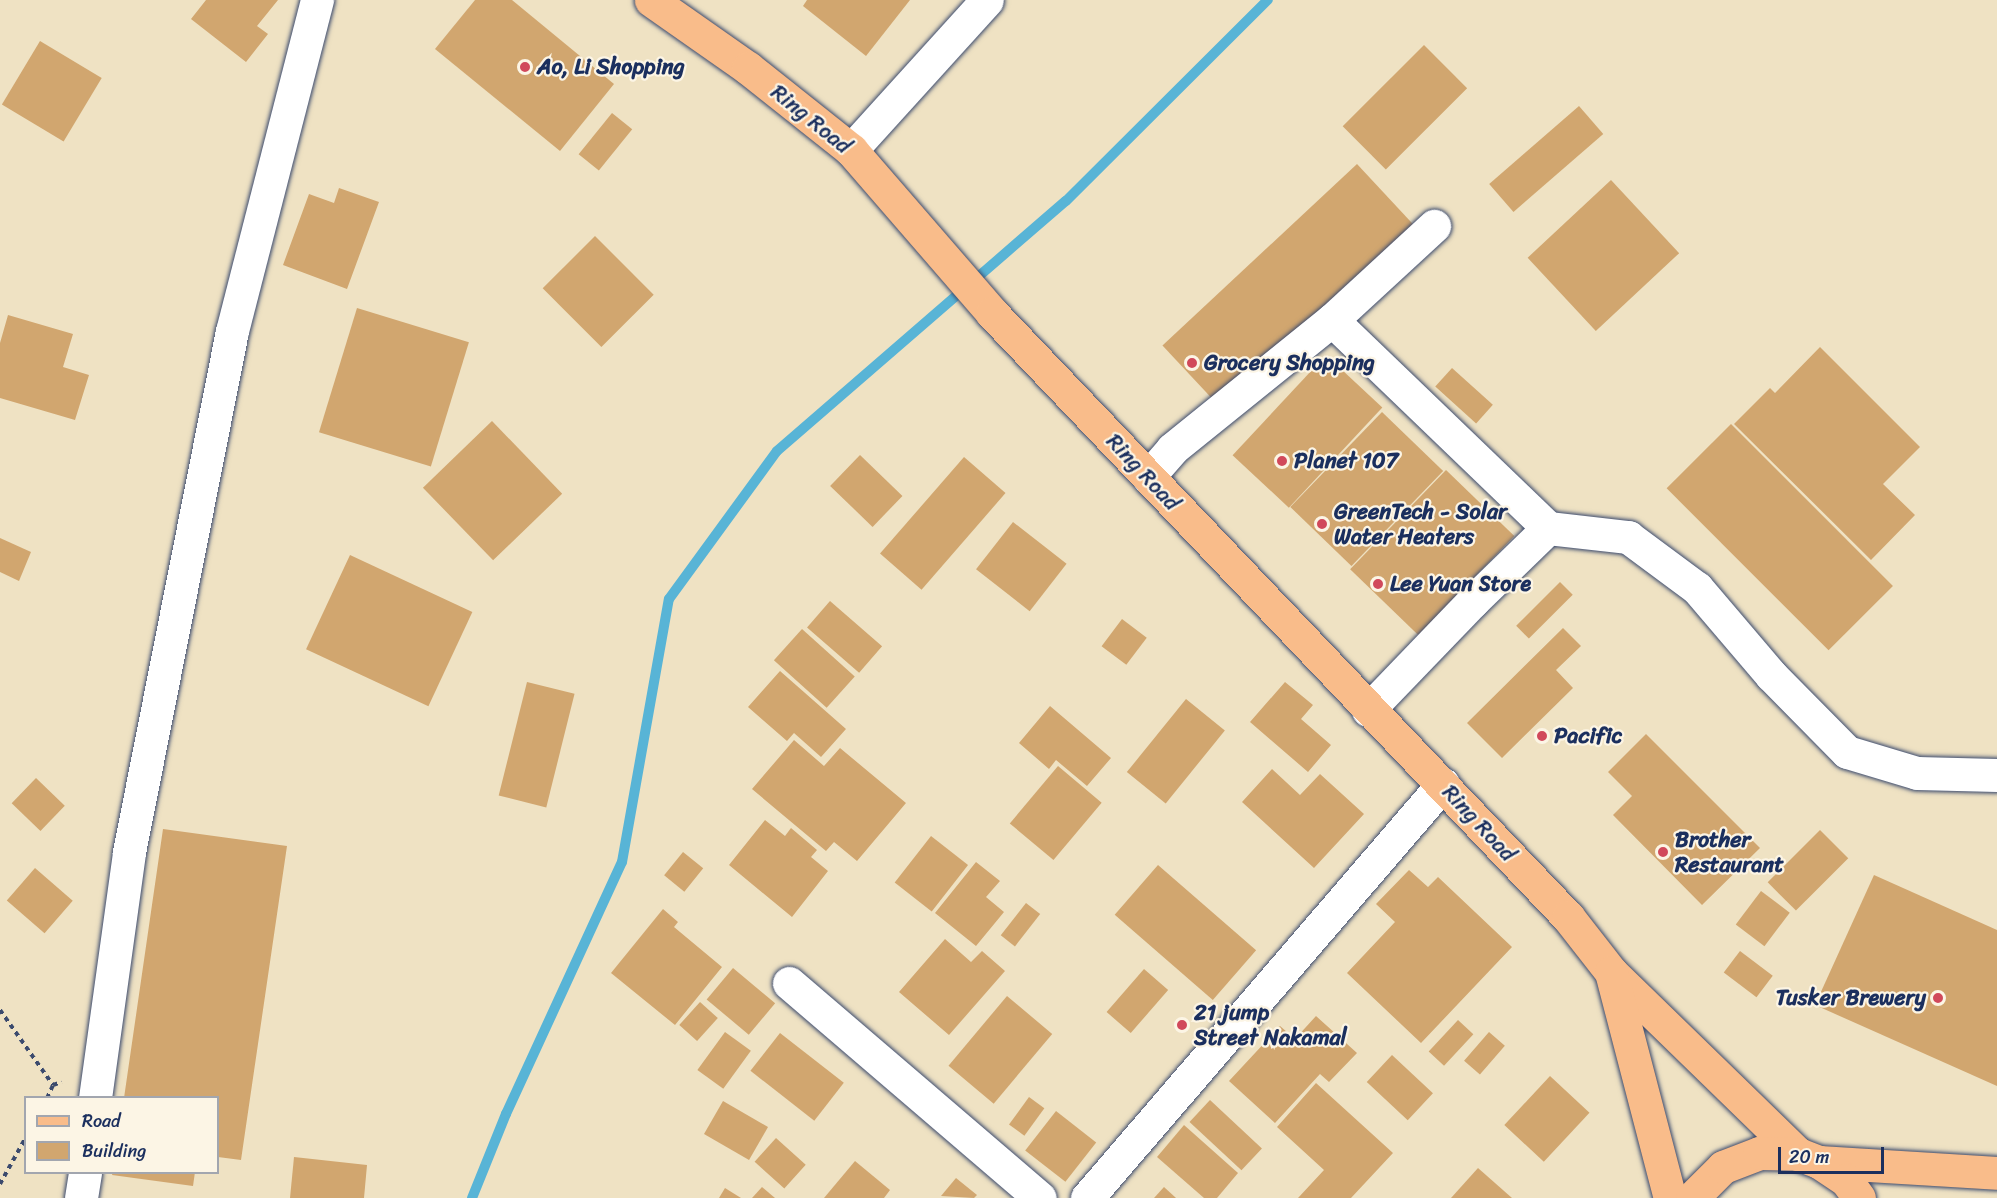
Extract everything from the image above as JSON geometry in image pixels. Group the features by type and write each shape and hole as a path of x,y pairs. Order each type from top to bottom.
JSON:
{"main road":[{"name":"Ring Road","path":"651,0 748,68 851,150 992,313 1368,710 1443,784 1568,917 1611,972 1808,1158 1846,1180 1859,1198"},
{"name":"Ring Road","path":"1611,972 1670,1198"},
{"path":"1692,1198 1723,1167 1759,1153 1997,1173"}],"street":[{"path":"96,1096 129,852 230,343 317,0"},
{"path":"851,150 987,0"},
{"path":"1148,477 1172,448 1332,320 1434,226"},
{"path":"1332,320 1548,528 1628,537 1697,588 1772,675 1847,752 1917,773 1997,775"},
{"path":"1368,710 1473,601 1548,528"},
{"path":"1087,1198 1443,784"},
{"path":"789,983 1040,1198"},
{"path":"81,1198 85,1174"}],"path":[{"path":"0,1010 53,1085"},
{"path":"0,1184 24,1141"}],"building":[{"path":"206,0 278,0 257,26 268,34 246,62 191,19"},
{"name":"Ao, Li Shopping","path":"475,0 512,0 614,84 560,151 435,49"},
{"path":"807,0 910,0 866,56 803,6"},
{"path":"40,41 102,78 64,142 2,104"},
{"path":"1424,45 1467,88 1386,169 1343,126"},
{"path":"1579,106 1603,134 1513,212 1489,184"},
{"path":"612,113 632,129 599,171 579,154"},
{"path":"1357,164 1416,227 1221,408 1162,345"},
{"path":"1611,180 1679,253 1596,331 1528,258"},
{"path":"339,188 379,202 347,289 283,265 309,194 334,203"},
{"path":"595,236 654,295 601,347 543,288"},
{"path":"357,308 469,342 431,467 319,432"},
{"path":"8,315 73,334 63,367 89,375 75,420 0,398 0,343"},
{"path":"1820,347 1920,447 1883,484 1915,515 1871,560 1734,424 1770,388 1775,393"},
{"path":"1326,355 1382,408 1289,508 1233,455"},
{"path":"1452,368 1493,405 1476,423 1435,387"},
{"path":"1382,412 1443,471 1351,566 1290,507"},
{"path":"492,421 562,494 493,560 423,488"},
{"path":"1731,424 1893,586 1829,650 1667,488"},
{"path":"860,455 902,496 873,527 830,486"},
{"path":"964,457 1006,493 922,590 880,554"},
{"path":"1446,470 1514,536 1418,635 1350,569"},
{"path":"1013,522 1067,564 1030,611 976,569"},
{"path":"0,538 31,552 19,581 0,572"},
{"path":"350,555 472,612 428,706 306,649"},
{"path":"1560,582 1573,595 1529,639 1516,626"},
{"path":"830,601 882,646 859,673 807,627"},
{"path":"1122,619 1147,638 1126,665 1102,646"},
{"path":"1563,628 1581,646 1556,670 1573,688 1502,758 1467,723"},
{"path":"802,629 855,677 827,708 774,660"},
{"path":"780,671 846,729 821,757 794,733 787,741 748,707"},
{"path":"527,682 575,694 546,807 499,796"},
{"path":"1285,682 1313,705 1301,719 1331,745 1308,772 1250,722"},
{"path":"1186,699 1225,730 1166,804 1127,772"},
{"path":"1050,706 1111,758 1087,786 1056,760 1049,769 1019,743"},
{"path":"1646,734 1760,848 1702,905 1613,815 1632,796 1608,772"},
{"path":"794,740 824,766 840,748 906,803 857,861 834,842 826,851 752,789"},
{"path":"1058,766 1102,803 1053,860 1010,823"},
{"path":"1272,769 1300,795 1320,774 1364,814 1314,868 1242,802"},
{"path":"36,778 65,806 40,831 12,803"},
{"path":"765,820 785,836 791,828 817,850 811,857 828,871 792,917 729,865"},
{"path":"163,829 287,846 241,1160 219,1157 219,1096 124,1096"},
{"path":"1820,830 1848,858 1796,911 1768,882"},
{"path":"931,836 968,865 932,911 895,882"},
{"path":"683,852 703,868 684,892 664,875"},
{"path":"976,862 1000,881 986,897 1004,912 976,946 935,913"},
{"path":"1158,865 1256,950 1213,1000 1115,915"},
{"path":"35,868 73,901 45,933 7,900"},
{"path":"1409,870 1428,887 1438,877 1512,947 1421,1043 1347,973 1395,922 1376,904"},
{"path":"1874,875 1997,930 1997,1086 1815,1005"},
{"path":"1761,891 1790,913 1764,946 1736,925"},
{"path":"1026,903 1040,914 1015,946 1001,935"},
{"path":"663,909 678,922 674,927 722,967 675,1025 611,973"},
{"path":"945,939 971,962 982,951 1005,971 949,1035 899,992"},
{"path":"1740,951 1773,976 1756,997 1724,973"},
{"path":"733,968 775,1003 749,1035 707,999"},
{"path":"1144,969 1168,990 1131,1033 1107,1012"},
{"path":"1007,996 1052,1034 994,1104 949,1066"},
{"path":"700,1002 718,1018 697,1041 679,1025"},
{"path":"1316,1016 1357,1053 1329,1082 1320,1074 1275,1123 1229,1081 1280,1026 1295,1039"},
{"path":"1458,1020 1473,1034 1444,1066 1429,1051"},
{"path":"725,1032 751,1051 723,1089 697,1070"},
{"path":"1489,1032 1505,1046 1480,1074 1464,1061"},
{"path":"780,1033 844,1083 814,1121 750,1071"},
{"path":"1392,1055 1433,1093 1408,1120 1367,1082"},
{"path":"1550,1076 1589,1113 1544,1162 1504,1125"},
{"path":"1316,1083 1393,1153 1351,1198 1298,1198 1324,1170 1277,1127"},
{"path":"1029,1097 1044,1108 1024,1136 1009,1125"},
{"path":"1210,1100 1262,1148 1241,1170 1190,1122"},
{"path":"723,1101 768,1127 749,1160 704,1134"},
{"path":"1056,1111 1096,1142 1065,1182 1025,1150"},
{"path":"1184,1125 1238,1173 1217,1198 1204,1198 1157,1157"},
{"path":"776,1138 806,1165 784,1189 755,1162"},
{"path":"294,1157 367,1165 364,1198 290,1198"},
{"path":"855,1161 890,1190 884,1198 824,1198"},
{"path":"1478,1168 1512,1198 1451,1198"},
{"path":"112,1174 195,1174 193,1186"},
{"path":"956,1178 977,1195 974,1198 941,1196"},
{"path":"762,1187 775,1198 752,1198"},
{"path":"1164,1187 1176,1198 1154,1198"},
{"path":"725,1188 741,1198 719,1198"}],"waterway":[{"path":"472,1198 506,1114 622,862 669,599 777,451 1066,201 1268,0"}],"place":[{"name":"Ao, Li Shopping","path":"525,67"},
{"name":"Grocery Shopping","path":"1192,363"},
{"name":"Planet 107","path":"1282,461"},
{"name":"GreenTech - Solar Water Heaters","path":"1322,524"},
{"name":"Lee Yuan Store","path":"1378,584"},
{"name":"Pacific","path":"1542,736"},
{"name":"Brother Restaurant","path":"1663,852"},
{"name":"Tusker Brewery","path":"1938,998"},
{"name":"21 jump Street Nakamal","path":"1182,1025"}]}
